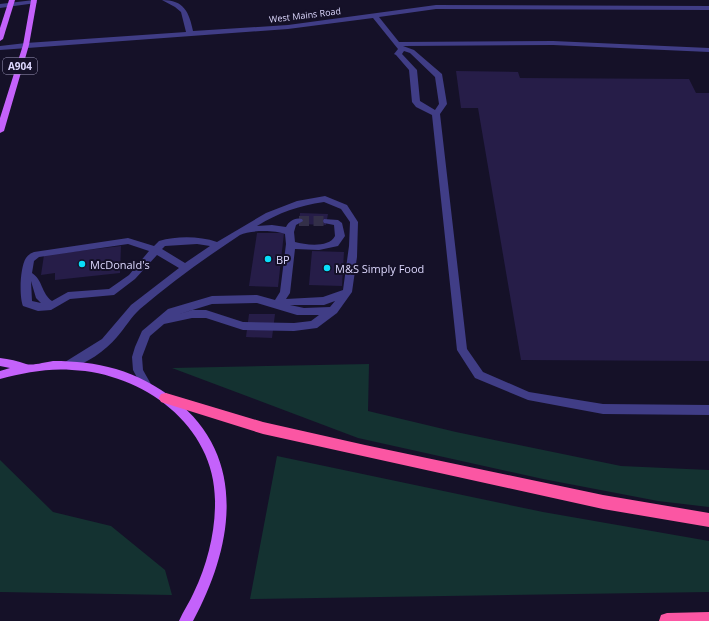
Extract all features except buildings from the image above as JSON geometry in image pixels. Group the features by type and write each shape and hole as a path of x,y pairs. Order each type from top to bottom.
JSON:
{"highway":[{"path":"166,398 263,428 365,451 587,499 709,520"},
{"path":"667,621 709,620"}],"main road":[{"name":"A904","path":"0,131 26,45 34,1"},
{"path":"0,39 12,3"},
{"path":"0,362 11,365 33,367 69,365 100,368 127,376 166,398 192,421 209,444 217,467 221,491 220,517 213,556 201,591 186,621"},
{"path":"0,375 33,367"}],"street":[{"path":"165,0 182,8 187,17 190,33"},
{"path":"666,0 670,8"},
{"path":"0,6 12,3 34,1"},
{"name":"West Mains Road","path":"0,48 288,27 460,4 709,8"},
{"path":"375,16 399,46 412,51 439,76 443,104 436,114 462,350 478,375 528,396 603,409 709,410"},
{"path":"399,46 446,42 599,44 709,50"},
{"path":"399,46 398,54 413,70 416,102 436,114"},
{"path":"69,365 95,350 110,338 134,309 217,245 241,230 278,211 307,201 322,199 333,200 341,204 349,212 354,223 350,282 347,292 333,310 313,325 294,327 243,326 206,314 175,317 157,324"},
{"path":"277,304 285,293 291,244 290,226 294,222 299,221"},
{"path":"291,244 296,246 329,247 336,243 339,238 340,228 338,223 327,221"},
{"path":"241,230 276,228 290,232"},
{"path":"186,268 156,250 128,241 37,254 30,259 25,286 27,303 38,308 51,306 68,296 111,292 132,277 156,250 162,243 192,240 207,241 217,245"},
{"path":"28,274 35,279 41,298 51,306"},
{"path":"277,304 294,301 324,301 347,292"},
{"path":"147,386 138,370 137,357 146,334 172,312 212,300 257,299 277,304 286,310 333,310"}],"green space":[{"path":"369,364 368,411 456,432 621,466 709,470 709,507 658,501 543,479 358,438 172,368"},
{"path":"277,456 543,512 709,541 709,592 250,599"},
{"path":"0,460 53,512 111,526 165,570 172,595 0,592"}],"tunnel":[{"path":"299,221 327,221"}],"place":[{"name":"BP","path":"268,259"},
{"name":"McDonald's","path":"82,264"},
{"name":"M&S Simply Food","path":"327,268"}]}
